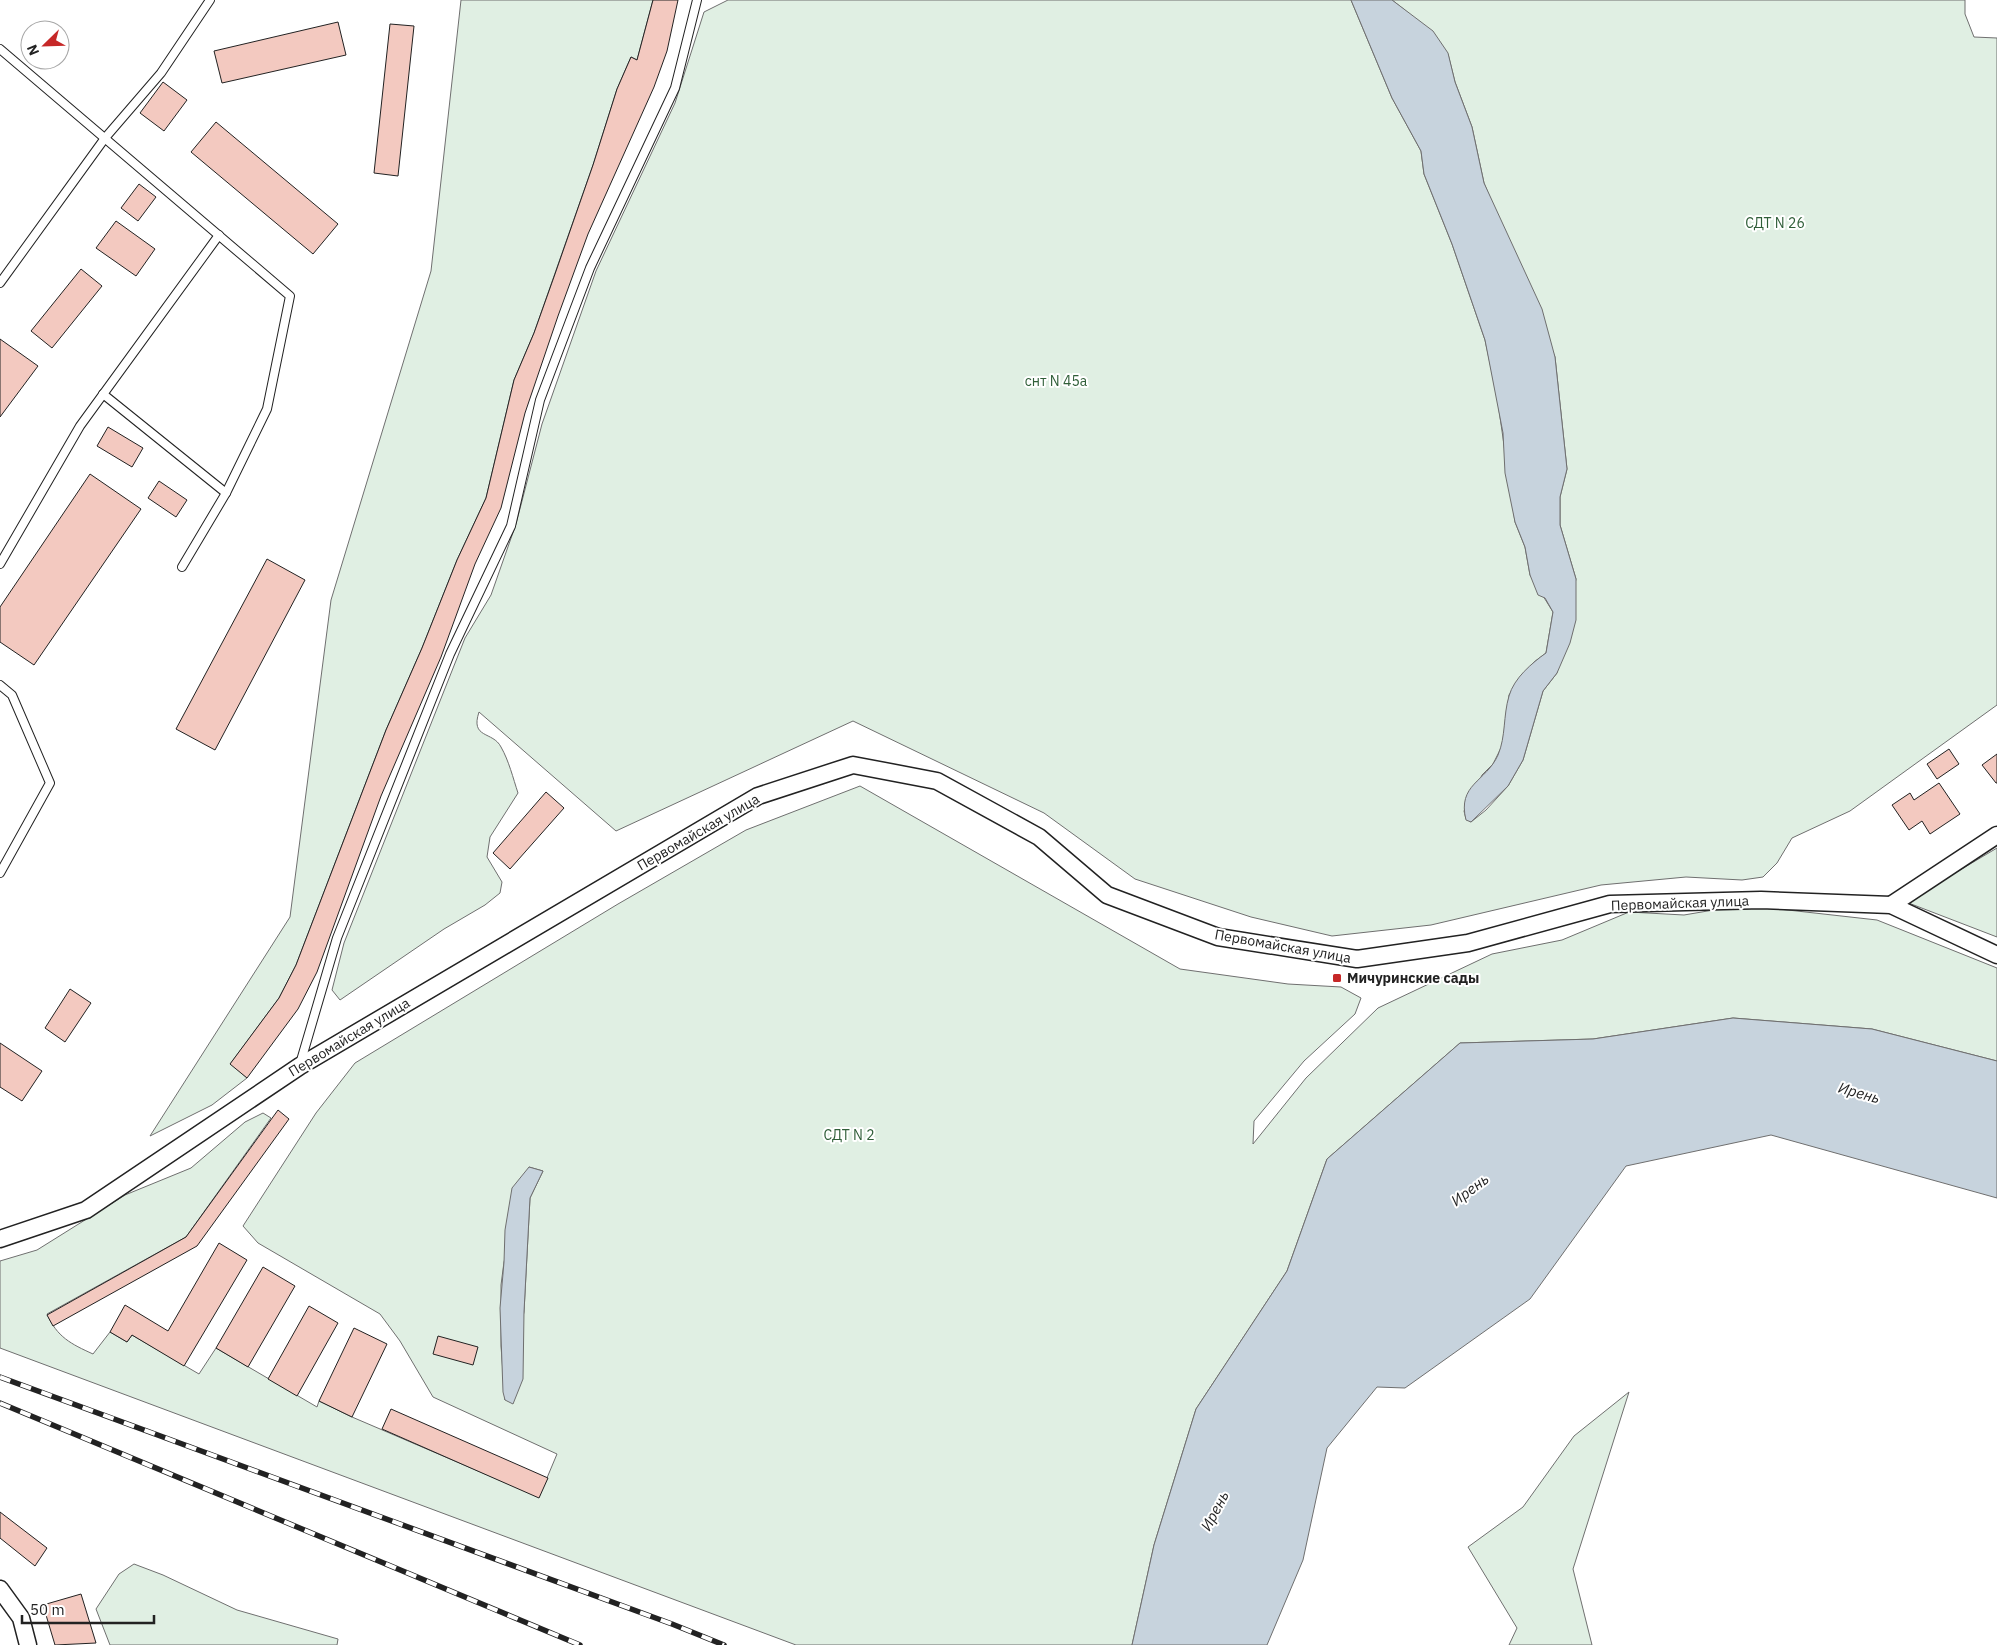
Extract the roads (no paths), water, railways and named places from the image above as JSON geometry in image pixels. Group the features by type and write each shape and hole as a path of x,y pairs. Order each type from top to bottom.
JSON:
{"street":[{"name":"Первомайская улица","path":"0,1239 86,1210 300,1066 758,796 853,765 937,781 1039,837 1107,895 1218,937 1357,959 1468,943 1610,904 1761,900 1891,905 1997,955"},
{"path":"1891,905 1997,835"},
{"path":"0,1589 21,1618 28,1645"}],"lane":[{"path":"0,283 105,138 161,73 210,0"},
{"path":"300,1066 337,938 450,654 510,526 540,400 590,268 675,88 697,0"},
{"path":"0,50 290,296 267,409 226,493 182,567"},
{"path":"0,564 80,426 219,236"},
{"path":"103,394 226,493"},
{"path":"0,685 12,695 50,783 0,873"}],"water":[{"path":"1351,0 1392,0 1433,31 1448,53 1455,82 1472,127 1484,183 1542,309 1555,357 1567,469 1560,497 1560,525 1576,579 1576,620 1570,643 1557,673 1543,691 1523,760 1508,786 1471,822 1466,820 1464,808 1466,798 1474,784 1493,764 1501,748 1507,703 1511,689 1529,666 1546,653 1553,612 1545,598 1538,595 1530,575 1525,547 1515,522 1505,473 1503,433 1485,340 1452,244 1424,174 1421,151 1392,98"},
{"name":"Ирень","path":"1733,1018 1872,1029 1997,1061 1997,1198 1771,1135 1626,1166 1530,1299 1405,1388 1377,1387 1327,1448 1303,1560 1267,1645 1132,1645 1154,1545 1196,1409 1287,1271 1327,1159 1460,1043 1593,1039"},
{"path":"529,1167 543,1171 530,1198 524,1312 523,1379 513,1404 505,1400 503,1392 500,1308 505,1230 512,1188"}],"railway":[{"path":"0,1377 672,1624 724,1645"},
{"path":"0,1403 580,1645"}],"place":[{"name":"Мичуринские сады","path":"1337,978"}],"park label":[{"name":"СДТ N 26","path":"1775,223"},
{"name":"снт N 45а","path":"1056,381"},
{"name":"СДТ N 2","path":"849,1135"}]}
